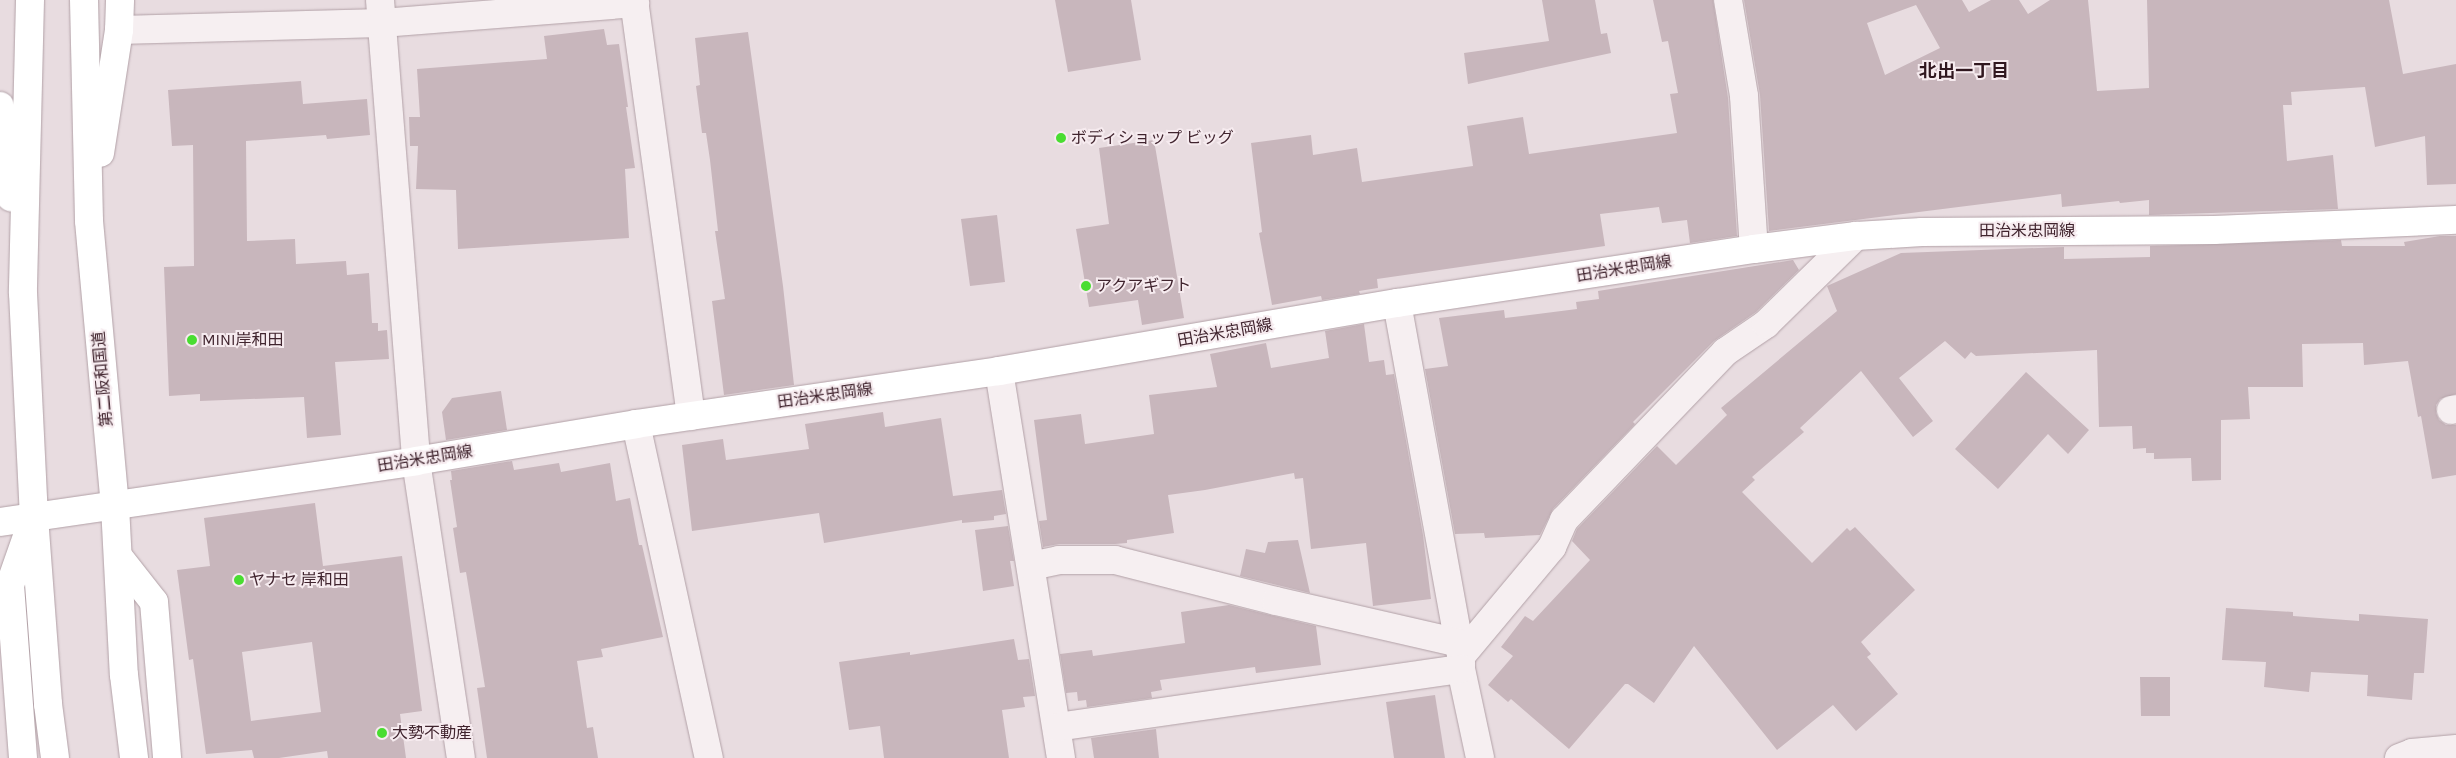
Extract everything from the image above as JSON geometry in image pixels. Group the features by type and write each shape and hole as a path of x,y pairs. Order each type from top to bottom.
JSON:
{"main road":[{"path":"30,0 23,293 34,517 48,704 55,758"},
{"name":"第二阪和国道","path":"84,0 89,221 115,506 124,675 134,758"},
{"path":"89,221 119,30 120,0"},
{"path":"0,106 23,293"},
{"name":"田治米忠岡線","path":"0,522 416,461 636,424 999,371 1397,303 1754,249 1856,236 1922,232 2214,230 2456,220"},
{"path":"23,758 10,585 34,517"},
{"path":"118,556 154,602 166,758"}],"street":[{"path":"1728,0 1744,96 1754,249"},
{"path":"119,30 381,12 634,2 691,416"},
{"path":"381,12 416,461 461,758"},
{"path":"1057,727 1460,656 1552,547 1564,520 1725,352 1766,324 1856,236"},
{"path":"1397,303 1480,758"},
{"path":"999,371 1061,758"},
{"path":"636,424 709,758"},
{"path":"1031,566 1060,560 1116,560 1276,601 1460,656"},
{"path":"2399,758 2412,753 2456,749"}],"building":[{"path":"1055,0 1131,0 1141,60 1068,72"},
{"path":"1542,0 1595,0 1601,34 1607,33 1611,53 1468,84 1464,53 1549,41"},
{"path":"1653,0 1713,0 1728,98 1737,236 1690,243 1687,220 1662,223 1659,207 1600,214 1605,246 1377,279 1378,288 1359,291 1360,294 1322,300 1321,296 1272,305 1259,233 1262,232 1251,143 1311,135 1313,155 1357,148 1362,182 1473,166 1467,126 1523,117 1529,154 1677,133 1670,94 1678,93 1668,41 1662,42"},
{"path":"1744,0 1962,0 1969,12 1991,0 2019,0 2028,14 2050,0 2088,0 2097,91 2149,88 2147,0 2389,0 2403,74 2456,64 2456,184 2427,185 2425,136 2375,147 2365,87 2291,92 2292,105 2283,105 2287,161 2333,155 2338,209 2149,215 2149,200 2062,207 2061,194 1769,231 1760,95","holes":["1916,5 1940,48 1885,75 1867,23"]},
{"path":"604,29 607,45 619,44 628,107 626,107 635,168 625,169 629,238 458,249 456,190 416,189 418,146 410,146 409,117 420,117 417,69 547,59 544,36"},
{"path":"748,32 783,286 794,385 724,395 712,301 725,299 715,231 718,231 710,160 706,133 702,133 696,86 700,85 695,38"},
{"path":"301,81 303,104 367,99 370,135 327,139 326,135 246,141 247,241 295,239 296,264 346,261 347,275 369,273 372,323 378,323 378,331 387,330 389,359 335,362 341,435 307,438 304,397 200,401 200,394 169,396 164,267 194,266 193,145 172,146 168,90"},
{"path":"1154,140 1184,318 1142,325 1138,300 1089,307 1076,229 1109,224 1099,148"},
{"path":"997,215 1005,282 970,286 961,219"},
{"path":"2440,236 2456,236 2456,394 2440,399 2436,405 2436,413 2439,420 2446,425 2456,425 2456,475 2432,479 2421,416 2418,417 2408,361 2364,365 2363,343 2302,344 2303,387 2248,387 2250,419 2221,420 2221,480 2192,481 2191,458 2154,459 2154,453 2146,453 2146,448 2133,449 2132,426 2099,427 2097,350 1976,356 1971,352 1965,359 1945,341 1899,378 1933,421 1913,437 1861,371 1800,428 1804,432 1752,477 1755,480 1742,492 1812,563 1847,528 1850,531 1855,527 1915,590 1861,642 1871,654 1867,657 1898,694 1856,731 1833,705 1777,750 1694,646 1654,703 1628,684 1625,684 1569,749 1511,699 1508,702 1488,685 1513,656 1501,647 1525,616 1533,621 1590,560 1572,541 1577,529 1657,446 1676,465 1727,415 1721,408 1837,311 1827,286 1901,253 2064,247 2064,259 2150,257 2150,246 2341,240 2342,246 2405,246 2404,242"},
{"path":"1793,260 1799,270 1756,312 1714,341 1633,422 1635,424 1553,509 1540,535 1485,538 1484,533 1455,534 1425,369 1448,366 1439,318 1504,310 1505,318 1577,309 1576,302 1599,299 1598,291"},
{"path":"1364,324 1369,362 1384,360 1386,375 1394,374 1423,535 1431,599 1373,606 1366,543 1311,549 1303,478 1295,479 1294,473 1168,495 1174,533 1127,540 1127,543 1059,544 1043,547 1039,521 1047,520 1034,420 1081,414 1085,444 1154,434 1149,395 1217,387 1210,354 1266,343 1271,368 1329,358 1325,331"},
{"path":"2026,372 2089,430 2068,454 2048,434 1998,489 1955,449"},
{"path":"501,391 507,430 446,440 442,412 452,398"},
{"path":"883,412 885,427 941,418 953,496 1002,490 1006,514 994,516 994,520 962,523 962,520 824,543 819,513 692,531 682,445 723,439 726,460 809,449 805,424"},
{"path":"512,461 514,470 559,463 561,472 610,463 616,501 630,498 639,545 642,545 663,637 601,649 603,657 577,661 587,728 593,727 598,758 487,758 477,688 485,687 466,572 460,573 453,528 457,527 450,480 452,480 451,471"},
{"path":"315,503 323,566 402,556 422,711 400,714 406,758 328,758 327,751 279,758 254,758 252,750 206,754 193,659 189,660 177,570 210,566 204,518","holes":["312,642 321,712 251,721 242,652"]},
{"path":"1008,526 1014,561 1010,561 1014,586 983,591 975,530"},
{"path":"1298,540 1310,593 1240,576 1246,549 1265,553 1268,542"},
{"path":"1229,605 1316,626 1321,665 1256,673 1255,667 1160,680 1162,690 1151,692 1152,698 1087,707 1086,700 1078,701 1077,692 1066,693 1060,654 1092,650 1093,656 1185,643 1181,612"},
{"path":"2226,608 2293,612 2293,616 2359,621 2359,614 2428,619 2424,673 2414,673 2412,700 2367,696 2368,675 2311,672 2309,692 2264,687 2266,662 2222,660"},
{"path":"1014,639 1018,660 1029,659 1035,696 1023,697 1025,707 1002,710 1009,758 884,758 880,726 849,730 839,662 910,652 910,655"},
{"path":"2140,677 2170,677 2170,716 2141,716"},
{"path":"1435,695 1445,758 1394,758 1386,702"},
{"path":"1156,729 1159,758 1094,758 1091,738"}],"place":[{"name":"ボディショップ ビッグ","path":"1061,138"},
{"name":"アクアギフト","path":"1086,286"},
{"name":"MINI岸和田","path":"192,340"},
{"name":"ヤナセ 岸和田","path":"239,580"},
{"name":"大勢不動産","path":"382,733"}],"district":[{"name":"北出一丁目","path":"1964,71"}]}
